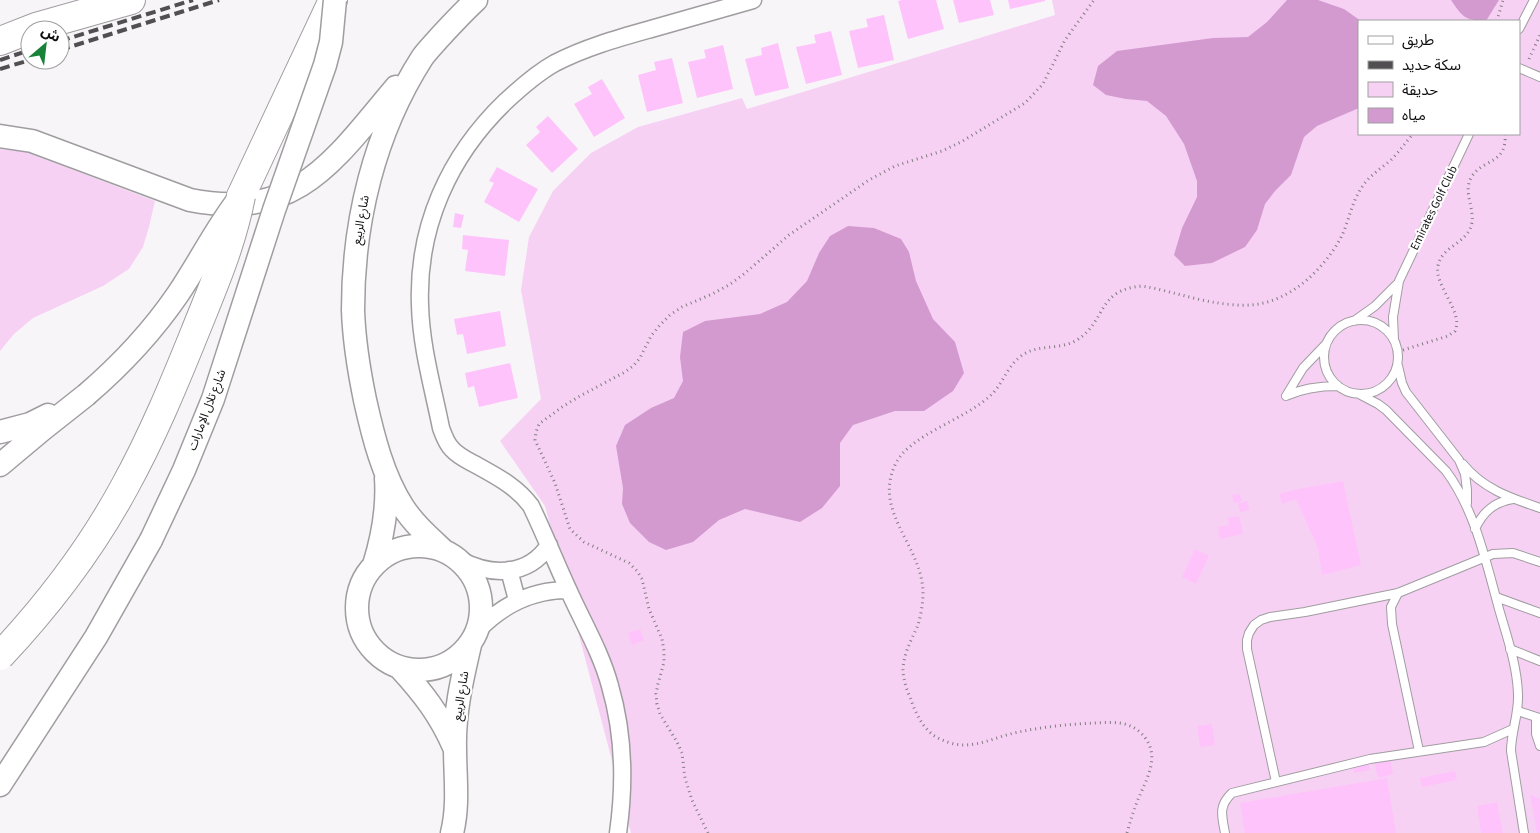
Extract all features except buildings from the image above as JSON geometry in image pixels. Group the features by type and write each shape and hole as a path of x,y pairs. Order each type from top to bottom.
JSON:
{"highway":[{"path":"0,41 36,27 131,0"},
{"path":"0,656 24,631 78,562 125,487 163,407 220,269 234,229 242,196 334,0"}],"main road":[{"name":"شارع تلال الإمارات","path":"0,785 96,637 151,540 191,452 226,363 274,210 326,66 331,42 334,0"},
{"name":"شارع الربيع","path":"452,555 428,537 406,511 385,469 369,418 358,365 353,312 355,258 363,205 377,153 397,103 423,56 463,11 476,0"},
{"path":"0,136 32,141 190,200 211,204 234,205 256,203 298,188 322,171 348,144 423,56"},
{"path":"0,465 120,365 151,330 178,293 220,224 242,196"},
{"path":"0,432 30,424 86,395"},
{"name":"شارع الربيع","path":"374,565 384,527 387,489 385,469"},
{"path":"426,546 452,555 472,575 480,592 482,611 475,637 456,659 438,668 419,671 400,668 381,658 367,642 358,624 357,602 362,582 374,565 389,553 407,547 426,546"},
{"name":"شارع الربيع","path":"452,833 457,788 454,748 458,706 475,637"},
{"name":"شارع الربيع","path":"400,668 426,697 437,713 454,748"}],"street":[{"path":"618,833 621,810 622,768 619,726 610,685 595,647 531,506 514,487 459,455 448,443 441,428 424,346 420,305 422,263 430,223 444,184 465,148 491,116 521,87 555,63 592,46 753,0"},
{"path":"452,555 471,566 484,570 509,570 525,567 532,563 539,558 549,545"},
{"path":"509,570 517,600"},
{"path":"475,637 497,613 517,600 542,592 568,590"}],"lane":[{"path":"1520,27 1534,0"},
{"path":"1520,68 1540,77"},
{"name":"Emirates Golf Club","path":"1399,281 1469,135"},
{"path":"1338,386 1311,387 1298,390 1286,396 1304,368 1326,344 1332,333 1342,325 1353,321 1376,306 1399,281"},
{"path":"1326,344 1324,355 1325,367 1330,378 1338,386 1348,392 1359,394 1370,393 1380,389 1394,373 1397,363 1398,352 1394,340 1393,310 1399,281"},
{"path":"1353,321 1365,321 1376,324 1394,340"},
{"path":"1397,363 1406,392 1468,470 1490,488 1540,508"},
{"path":"1359,394 1386,410 1446,471 1467,505 1496,598 1517,678 1518,711 1513,729 1511,751 1524,833"},
{"path":"1459,460 1466,482 1467,505"},
{"path":"1475,530 1479,520 1494,504 1515,499"},
{"path":"1276,782 1247,649 1249,632 1254,626 1270,617 1305,612 1398,593 1454,572 1493,554 1512,553 1540,562"},
{"path":"1398,593 1392,607 1392,624 1419,751"},
{"path":"1496,598 1540,613"},
{"path":"1510,649 1540,661"},
{"path":"1518,711 1538,718 1536,734 1540,746"},
{"path":"1224,833 1221,814 1222,806 1232,793 1240,790 1370,759 1484,742 1513,729"}],"path":[{"path":"708,833 692,800 685,778 680,748 660,714 657,704 656,694 664,662 664,650 662,639 649,609 642,579 629,563 584,542 570,529 555,483 535,440 539,424 586,392 633,366 640,358 651,336 670,315 729,285 789,235 861,186 895,166 942,152 1025,104 1043,84 1065,40 1094,0"},
{"path":"1498,20 1503,0"},
{"path":"1128,833 1133,813 1148,776 1152,754 1142,734 1134,727 1110,722 1061,724 976,744 962,745 947,742 934,736 916,714 906,686 903,670 905,654 918,624 923,592 921,575 892,511 888,495 890,478 896,463 905,450 918,440 984,401 994,391 1010,366 1022,355 1036,349 1064,346 1075,342 1092,325 1111,297 1121,291 1131,287 1142,286 1211,302 1251,305 1271,301 1288,293 1318,270 1330,255 1340,239 1358,192 1367,179 1400,150 1412,135"},
{"path":"1398,352 1448,336 1455,331 1457,322 1439,277 1438,265 1443,254 1470,229 1473,216 1468,192 1470,181 1476,172 1498,158 1502,153 1505,135"}],"green space":[{"path":"1052,0 1540,0 1540,833 631,833 545,506 500,441 541,399 521,290 529,237 553,191 591,153 638,127 742,98 747,109 1055,15"},
{"path":"0,149 26,152 155,201 143,247 129,269 103,286 33,318 14,334 0,351"}],"water":[{"path":"1287,0 1318,0 1344,9 1360,20 1358,20 1358,108 1317,126 1304,137 1291,175 1265,204 1257,230 1245,247 1212,263 1185,266 1174,255 1182,228 1197,197 1197,181 1184,144 1166,116 1147,101 1106,95 1093,85 1098,66 1117,51 1213,38 1248,37 1267,22"},
{"path":"1451,0 1499,0 1487,20 1469,19 1459,11"},
{"path":"848,226 874,228 901,239 909,252 916,281 933,319 955,342 964,373 953,391 924,411 895,411 853,425 840,443 840,486 822,508 800,522 745,509 719,520 693,542 666,550 649,542 630,523 622,504 623,488 616,446 625,425 651,408 674,398 683,381 680,357 683,332 705,321 760,314 787,302 807,281 819,253 830,236"}],"railway":[{"path":"70,38 193,0"},
{"path":"70,47 219,0"},
{"path":"0,60 20,53"},
{"path":"0,69 20,63"}]}
